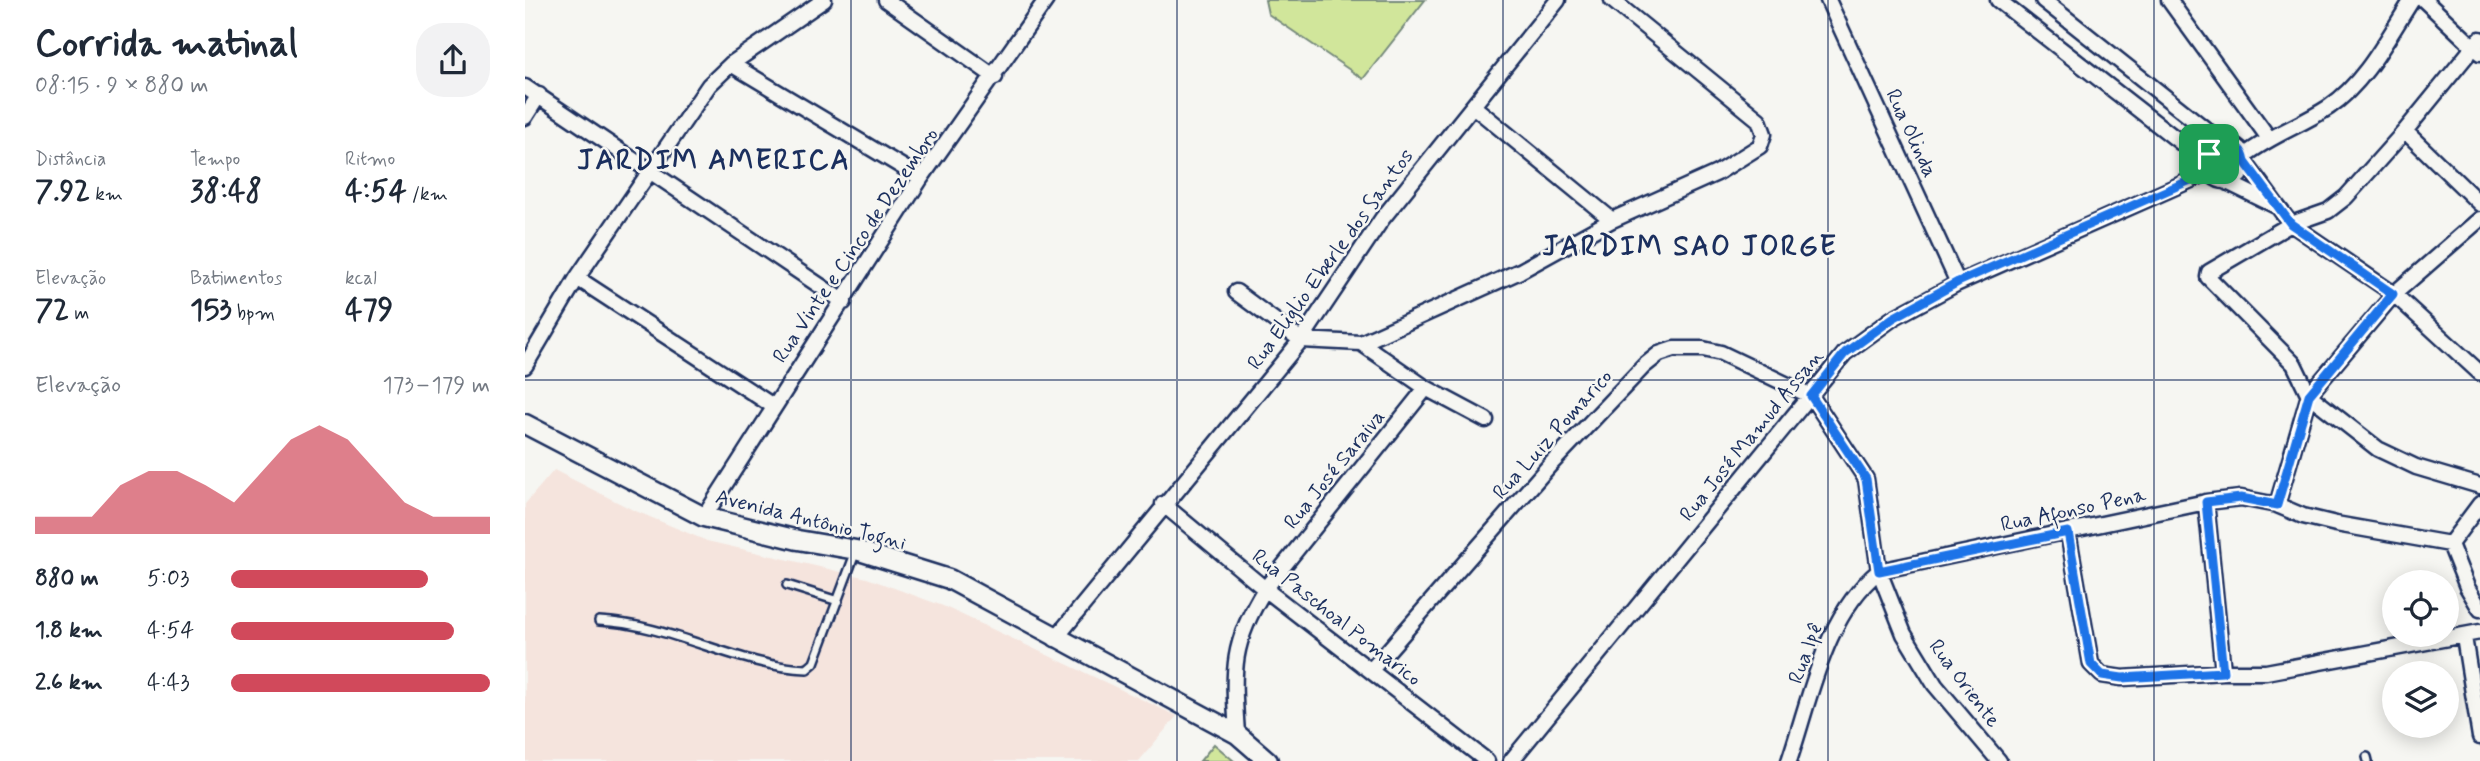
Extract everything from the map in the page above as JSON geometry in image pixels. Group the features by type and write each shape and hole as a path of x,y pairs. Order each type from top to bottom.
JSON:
{"street":[{"path":"525,366 577,278 709,85 731,64 824,0"},
{"path":"886,0 995,76"},
{"name":"Rua Vinte e Cinco de Dezembro","path":"704,517 773,405 844,302 921,178 1047,0"},
{"name":"Rua Eliglio Eberle dos Santos","path":"1055,639 1163,504 1301,340 1382,219 1558,0"},
{"path":"1236,292 1301,340 1361,343 1520,271 1612,220 1717,173 1760,146 1764,134 1759,120 1612,0"},
{"name":"Rua Olinda","path":"1828,0 1958,282"},
{"path":"1998,0 2208,167 2217,179 2227,181 2278,207"},
{"path":"2043,0 2224,144 2239,148 2291,224 2393,294 2480,373"},
{"path":"2169,0 2268,137"},
{"path":"2227,181 2242,173 2245,159 2268,137 2328,107 2351,88 2411,0"},
{"path":"2424,0 2478,47 2340,203 2328,211 2291,224 2209,272 2209,280 2294,364 2309,395 2392,457 2480,486"},
{"path":"731,64 921,178"},
{"path":"525,87 844,302"},
{"path":"525,117 539,95"},
{"path":"1473,106 1612,220"},
{"path":"2405,131 2480,204"},
{"path":"2208,167 2213,149 2224,144"},
{"name":"Rua José Mamud Assan","path":"1511,761 1845,353 1893,318 1958,282 2208,167"},
{"path":"2277,505 2309,395 2393,294 2480,219"},
{"path":"577,278 773,405"},
{"path":"1361,343 1426,388 1486,419"},
{"name":"Rua Luiz Pomarico","path":"1372,669 1549,466 1644,366 1659,354 1686,348 1721,353 1811,396"},
{"name":"Rua José Saraiva","path":"1237,734 1235,652 1248,616 1265,589 1426,388"},
{"name":"Rua Oriente","path":"1811,396 1866,479 1879,571 1919,663 1955,712 1999,761"},
{"name":"Avenida Antônio Togni","path":"525,424 704,517 798,540 856,550 949,579 1055,639 1237,734 1268,761"},
{"name":"Rua Afonso Pena","path":"1879,571 2206,502 2241,498 2277,505 2336,524 2449,544"},
{"path":"2206,502 2223,672"},
{"path":"2480,503 2449,544 2467,587 2480,608"},
{"name":"Rua Paschoal Pomarico","path":"1163,504 1265,589 1372,669 1487,761"},
{"path":"2068,532 2091,664 2097,672 2122,678 2266,672 2480,632"},
{"name":"Rua Ipê","path":"1789,761 1836,627 1848,602 1879,571"},
{"path":"2463,637 2480,737"}],"lane":[{"path":"599,621 647,627 730,652 807,669 814,663 856,550"},
{"path":"787,585 838,601"}],"shaded area":[{"path":"554,470 631,509 707,541 867,578 943,606 1177,716 1139,761 525,761 525,504"}],"green space":[{"path":"1265,0 1425,0 1363,79 1268,14"},
{"path":"1214,744 1234,761 1200,761"}],"district":[{"name":"JARDIM AMERICA","path":"714,159"},
{"name":"JARDIM SAO JORGE","path":"1690,245"}],"route":[{"path":"2229,144 2239,148 2245,162 2264,184 2291,224 2393,294 2309,395 2277,505 2241,498 2206,502 2223,672 2107,677 2092,668 2068,532 1879,571 1866,479 1860,466 1811,396 1845,353 1893,318 1958,282 2209,172 2209,154 2218,145 2229,144"}]}
